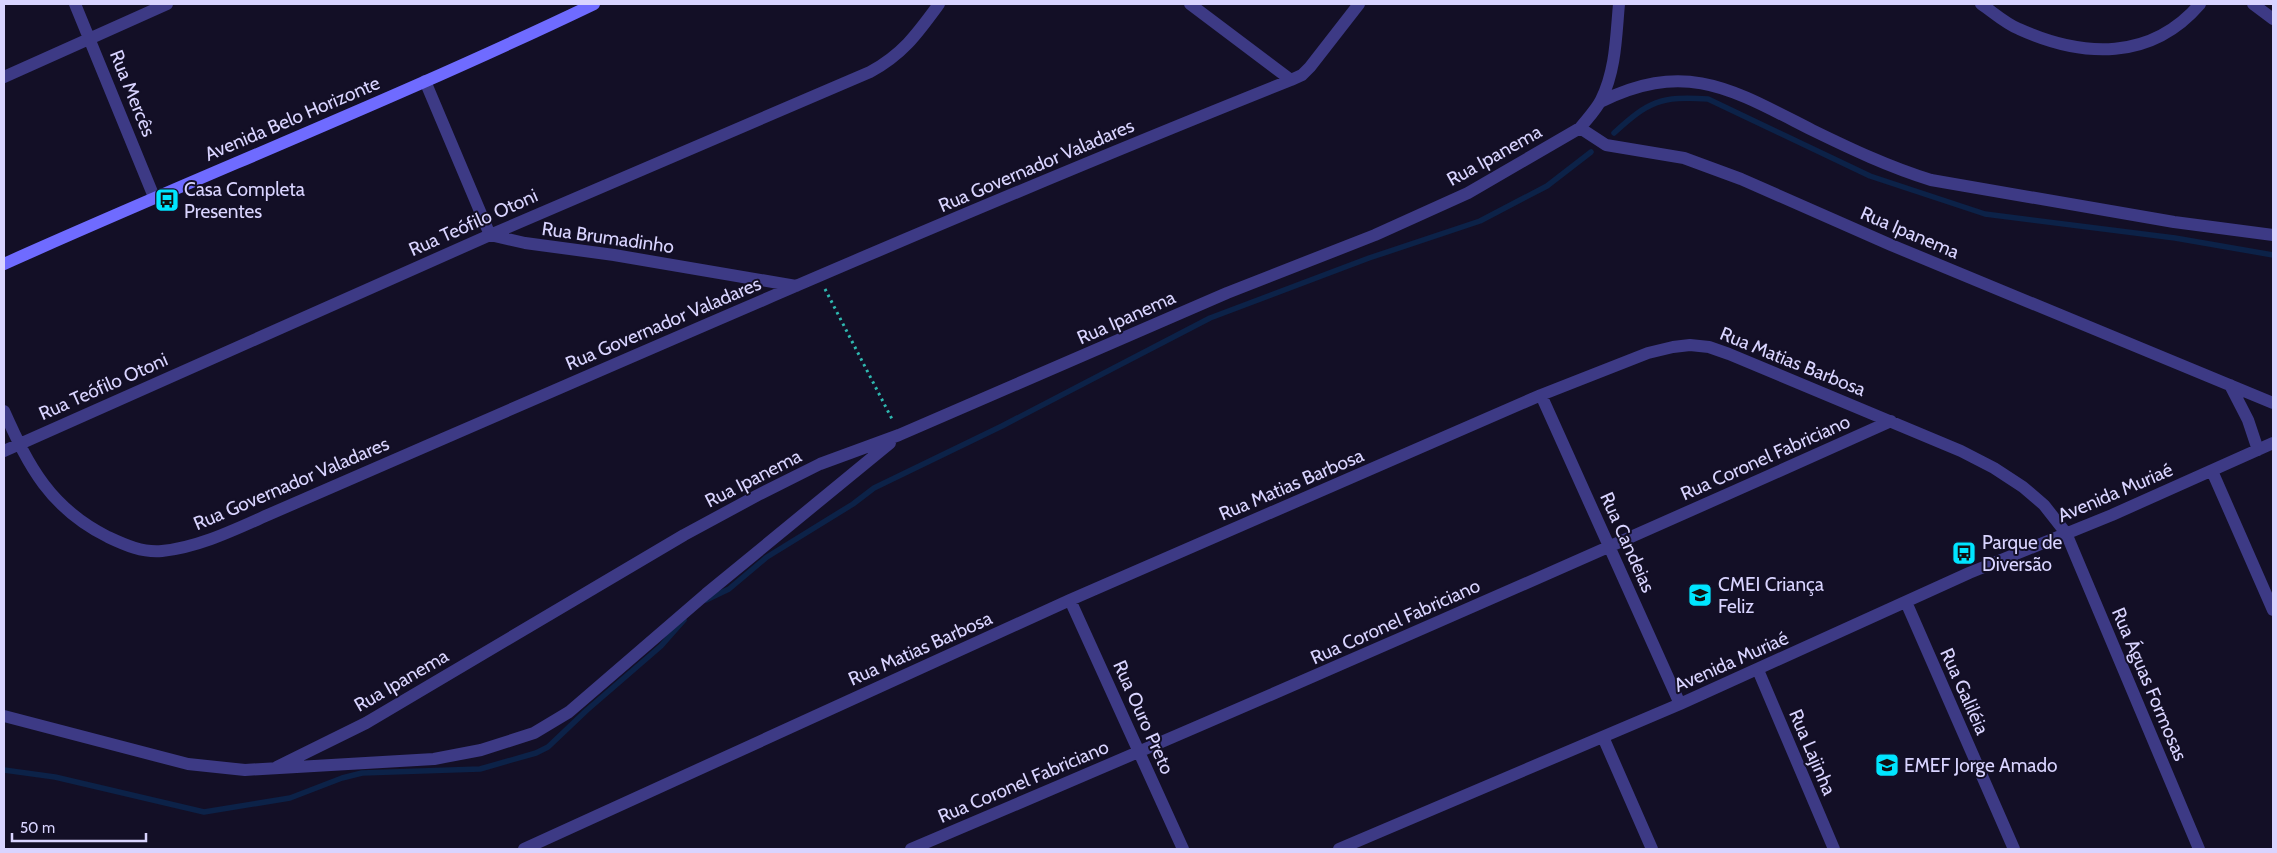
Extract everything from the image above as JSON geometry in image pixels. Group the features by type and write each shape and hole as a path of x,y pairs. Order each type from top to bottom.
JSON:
{"street":[{"name":"Rua Mercês","path":"75,4 154,197"},
{"path":"4,77 167,4"},
{"name":"Avenida Belo Horizonte","path":"4,264 154,197 492,53 594,4"},
{"name":"Rua Teófilo Otoni","path":"4,451 490,235 870,72 901,53 913,40 938,4"},
{"path":"1190,4 1291,80"},
{"name":"Rua Governador Valadares","path":"4,411 19,444 53,498 73,516 94,530 121,543 142,550 161,551 190,546 262,518 796,286 1208,112 1302,75 1358,4"},
{"path":"1580,128 1600,102 1608,85 1614,58 1619,4"},
{"path":"1981,4 2018,29 2055,42 2093,49 2122,49 2153,41 2176,28 2200,4"},
{"path":"2253,4 2273,19"},
{"path":"425,81 490,235"},
{"path":"1600,102 1623,91 1654,84 1683,81 1705,83 1728,88 1893,168 1931,180 2174,222 2273,235"},
{"name":"Rua Ipanema","path":"4,716 188,764 246,770 278,767 366,723 684,535 820,464 899,435 1227,293 1354,244 1459,197 1580,128 1606,145 1684,158 1742,179 1900,249 2273,403"},
{"name":"Rua Brumadinho","path":"490,235 526,243 614,255 796,286"},
{"name":"Rua Matias Barbosa","path":"524,849 1070,600 1541,396 1648,353 1673,347 1690,345 1709,347 1729,354 1961,451 1994,468 2044,505 2066,533"},
{"path":"2230,385 2248,420 2258,450"},
{"name":"Rua Candeias","path":"1541,396 1611,547 1680,704"},
{"name":"Rua Coronel Fabriciano","path":"911,849 1140,752 1611,547 1890,420"},
{"path":"278,767 434,758 482,750 534,733 569,712 706,594 899,435"},
{"name":"Avenida Muriaé","path":"1339,849 1680,704 1969,573 2212,471 2273,442"},
{"path":"2212,471 2272,604"},
{"name":"Rua Águas Formosas","path":"2066,533 2199,849"},
{"name":"Rua Ouro Preto","path":"1070,600 1183,849"},
{"name":"Rua Galiléia","path":"1906,602 2014,849"},
{"name":"Rua Lajinha","path":"1758,670 1834,849"},
{"path":"1603,737 1652,849"}],"path":[{"path":"819,277 899,435"}],"waterway":[{"path":"1614,133 1646,107 1656,103 1678,99 1708,99 1870,176 1985,214 2175,238 2273,255"},
{"path":"706,600 729,589 767,557 853,504 874,488 1002,426 1210,318 1369,258 1480,221 1547,186 1591,152"},
{"path":"4,770 55,777 204,812 290,798 342,778 362,773 480,769 536,753 548,747 587,710 661,646 684,620"}],"place":[{"name":"Casa Completa Presentes","path":"167,200"},
{"name":"Parque de Diversão","path":"1964,553"},
{"name":"CMEI Criança Feliz","path":"1700,595"},
{"name":"EMEF Jorge Amado","path":"1887,765"}]}
